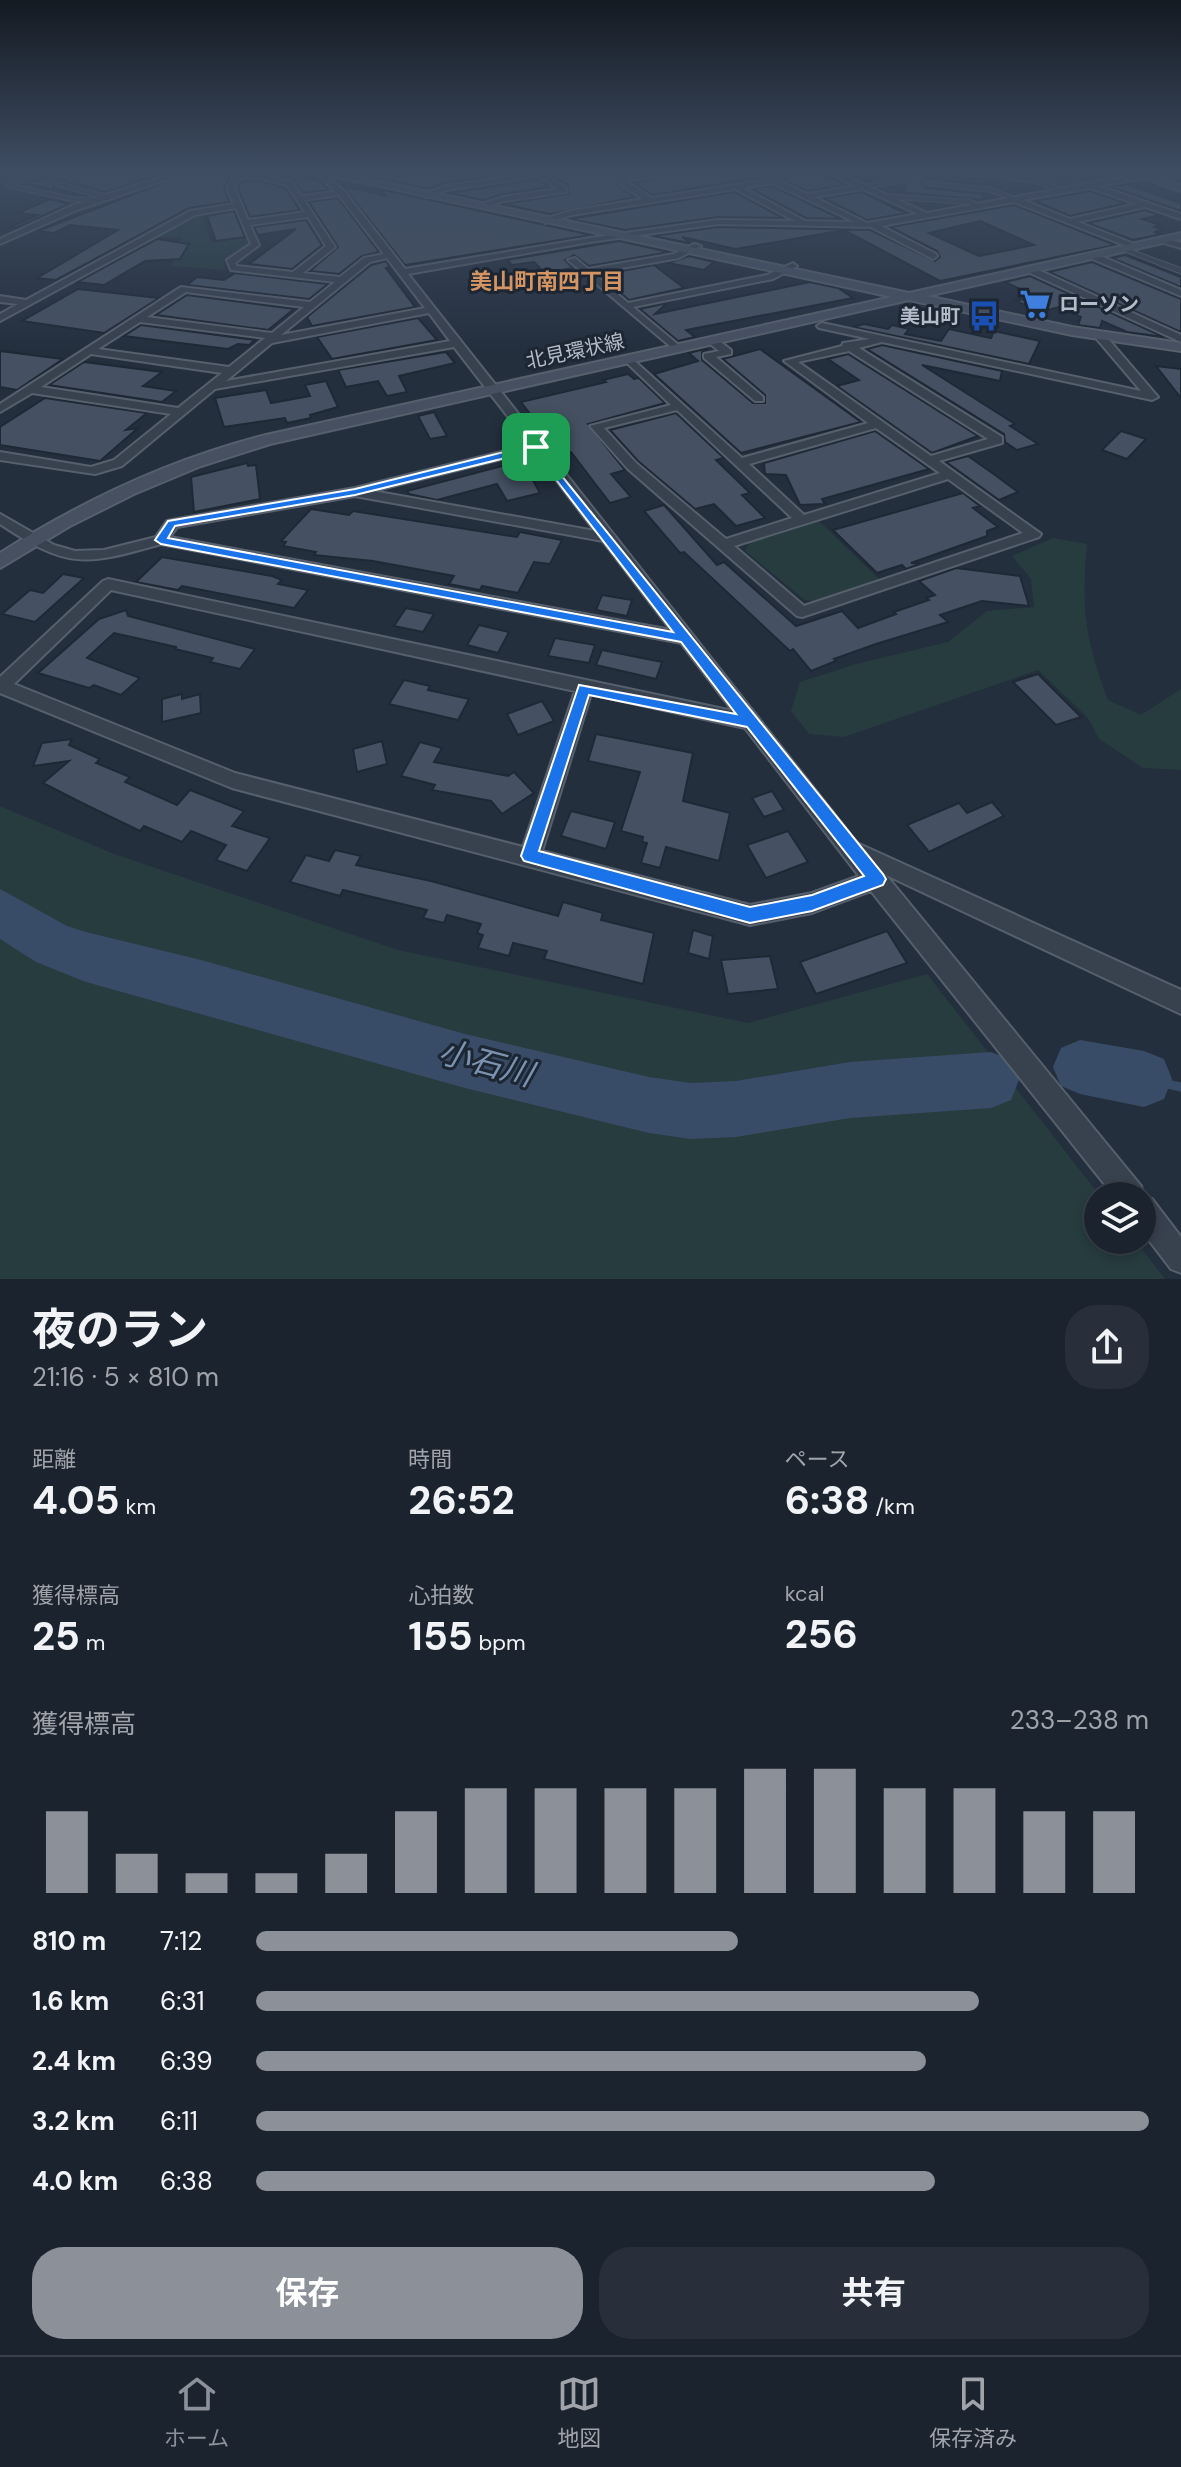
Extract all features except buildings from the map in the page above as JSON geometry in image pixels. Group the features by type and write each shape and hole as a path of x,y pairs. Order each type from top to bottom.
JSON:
{"street":[{"path":"0,242 27,230"},
{"path":"0,318 162,230"},
{"path":"249,230 255,245 230,262 234,268 342,280"},
{"path":"296,274 331,247 320,230"},
{"path":"370,230 850,849 1120,1182"},
{"path":"593,230 1100,336 1181,347"},
{"path":"612,230 693,249"},
{"path":"403,272 673,230"},
{"path":"880,230 933,256"},
{"path":"1088,230 1129,248"},
{"name":"北見環状線","path":"0,562 34,539 140,482 266,440 629,359 816,322 911,296 1181,236"},
{"path":"1164,240 1181,246"},
{"path":"586,272 693,249"},
{"path":"0,456 91,471 118,463 367,260 390,255"},
{"path":"1093,256 1181,293"},
{"path":"572,260 677,349"},
{"path":"625,306 770,277 789,269"},
{"path":"1031,270 1181,339"},
{"path":"0,409 184,289 312,305"},
{"path":"0,299 28,303"},
{"path":"138,319 272,338 432,309"},
{"path":"816,322 1152,397 1100,336"},
{"path":"816,322 849,347 998,440 930,460"},
{"path":"680,406 596,426 632,466 802,612 1034,534 789,361 882,339"},
{"path":"713,341 727,352 708,356 759,399"},
{"path":"213,386 457,343"},
{"path":"88,351 232,371"},
{"path":"629,359 801,519"},
{"path":"29,389 182,412"},
{"path":"741,462 880,423"},
{"path":"161,540 172,524 355,492 536,447"},
{"path":"724,544 951,474"},
{"path":"355,492 607,537"},
{"path":"0,518 51,550 73,556 118,551 161,540 685,638"},
{"path":"751,722 584,689 108,584 1,686 232,780 750,915 812,903 877,879"},
{"path":"530,856 584,689"},
{"path":"850,849 1181,1002"},
{"path":"1156,1227 1181,1259"}],"lane":[{"path":"1129,248 1181,271"}],"path":[{"path":"933,256 982,280"}],"green space":[{"path":"169,230 207,230 211,242 246,238 249,246 224,262 226,270 172,266 182,237 154,238"},
{"path":"818,520 880,580 818,602 805,600 745,551 749,543"},
{"path":"1053,538 1087,544 1087,624 1108,700 1141,715 1181,689 1181,770 1143,768 1099,739 1088,718 1038,670 844,737 809,734 791,711 800,682 856,664 948,642 987,611 1034,607 1031,579 1012,556"},
{"path":"0,806 114,854 398,950 748,1023 927,974 1089,1182 1084,1182 1084,1254 1146,1254 1165,1279 0,1279"}],"waterway":[{"name":"小石川","path":"0,912 53,945 86,957 201,986 465,1061 649,1105 691,1111 736,1109 850,1090 991,1080"},
{"name":"小石川","path":"1080,1067 1144,1079"},
{"name":"小石川","path":"1144,1079 1181,1087"}],"place":[{"name":"ローソン","path":"1035,304"},
{"name":"美山町","path":"984,316"}],"district":[{"name":"美山町南四丁目","path":"547,281"}],"route":[{"path":"536,447 801,785 850,849 877,879 812,903 750,915 530,856 584,689 751,722 685,638 161,540 172,524 355,492 536,447"}]}
